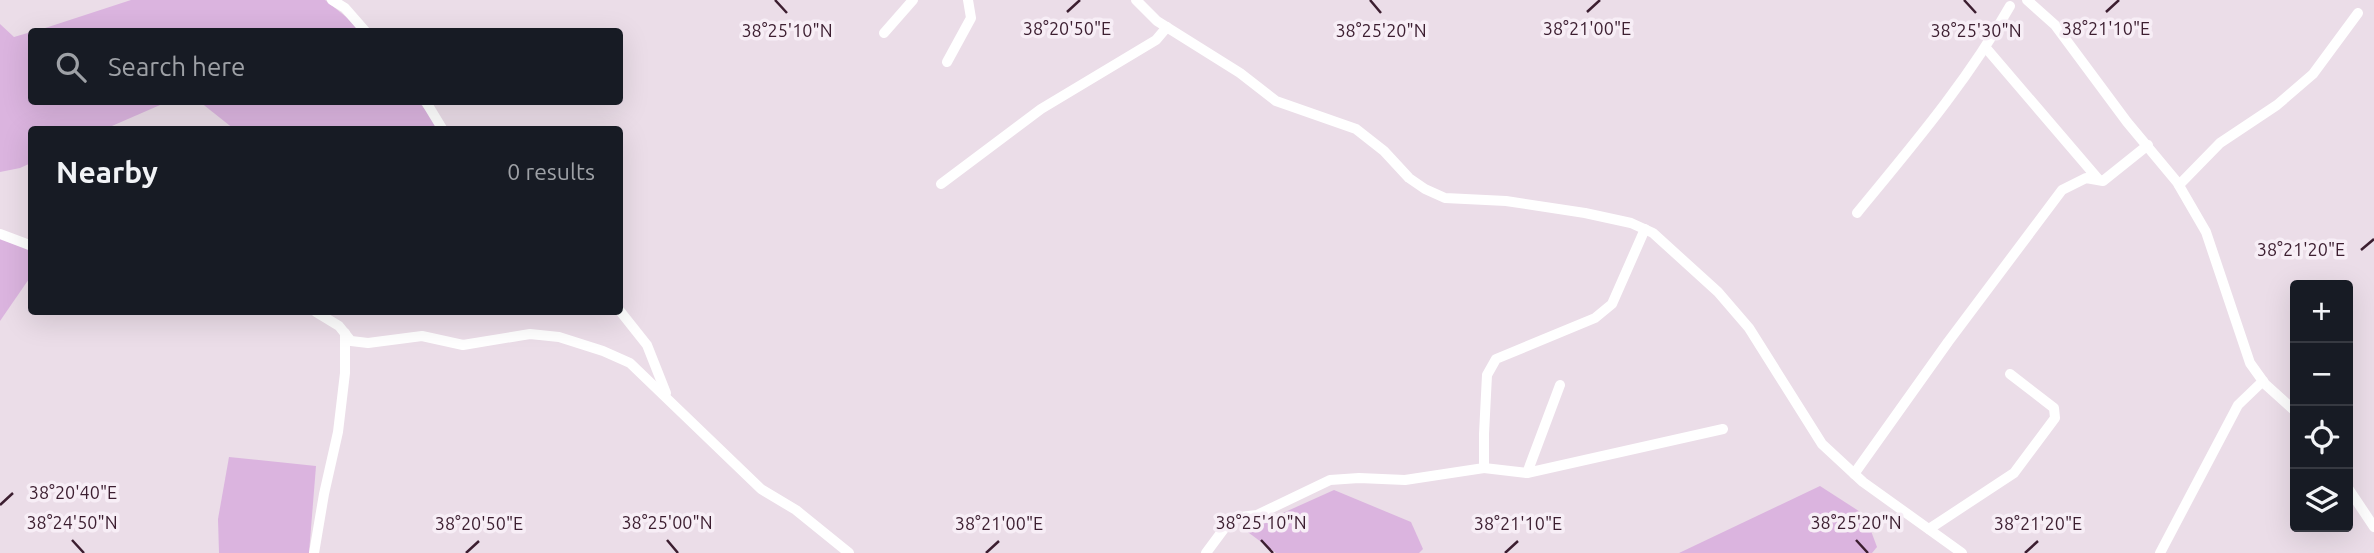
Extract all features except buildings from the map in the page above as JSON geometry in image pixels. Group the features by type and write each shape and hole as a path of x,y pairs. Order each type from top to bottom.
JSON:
{"street":[{"path":"332,0 345,8 362,28"},
{"path":"884,33 913,0"},
{"path":"947,62 971,18 968,0"},
{"path":"1136,0 1167,27 1240,73 1276,101 1356,129 1384,151 1409,178 1425,189 1445,198 1506,201 1585,213 1632,223 1653,233 1718,292 1749,328 1822,444 1854,474 1962,553"},
{"path":"2026,0 2055,25 2127,122 2179,185 2206,232 2250,363 2263,381 2290,406"},
{"path":"1857,213 1950,99 1986,48 2010,6"},
{"path":"2179,185 2198,162 2220,143 2277,105 2314,74 2358,13"},
{"path":"941,184 1041,109 1156,40 1167,27"},
{"path":"1986,48 2099,180"},
{"path":"428,105 441,126"},
{"path":"1854,474 2054,198 2062,190 2086,178 2102,181 2148,145"},
{"path":"1484,468 1487,375 1496,359 1595,318 1612,304 1645,229"},
{"path":"0,234 28,244"},
{"path":"321,315 339,326 351,341 368,343 422,336 463,345 530,334 559,337 630,363 761,489 796,510 849,553"},
{"path":"623,315 647,345 668,399"},
{"path":"314,553 338,432 345,373 345,333"},
{"path":"1929,529 2014,474 2054,418 2054,408 2010,374"},
{"path":"2160,553 2238,405 2263,381"},
{"path":"1527,473 1560,385"},
{"path":"1206,553 1232,518 1256,515 1331,480 1405,480 1484,468 1527,473 1723,429"},
{"path":"2353,496 2374,527"}],"shaded area":[{"path":"131,0 325,0 360,28 45,28"},
{"path":"0,24 14,37 28,33 28,105 160,105 112,126 28,126 28,164 0,172"},
{"path":"204,105 421,105 439,126 230,126"},
{"path":"0,237 28,246 28,280 0,321"},
{"path":"229,457 316,466 309,553 219,553 218,519"},
{"path":"1820,486 1865,515 1877,547 1872,553 1679,553"},
{"path":"1334,490 1411,522 1423,549 1419,553 1276,553 1245,530"}]}
